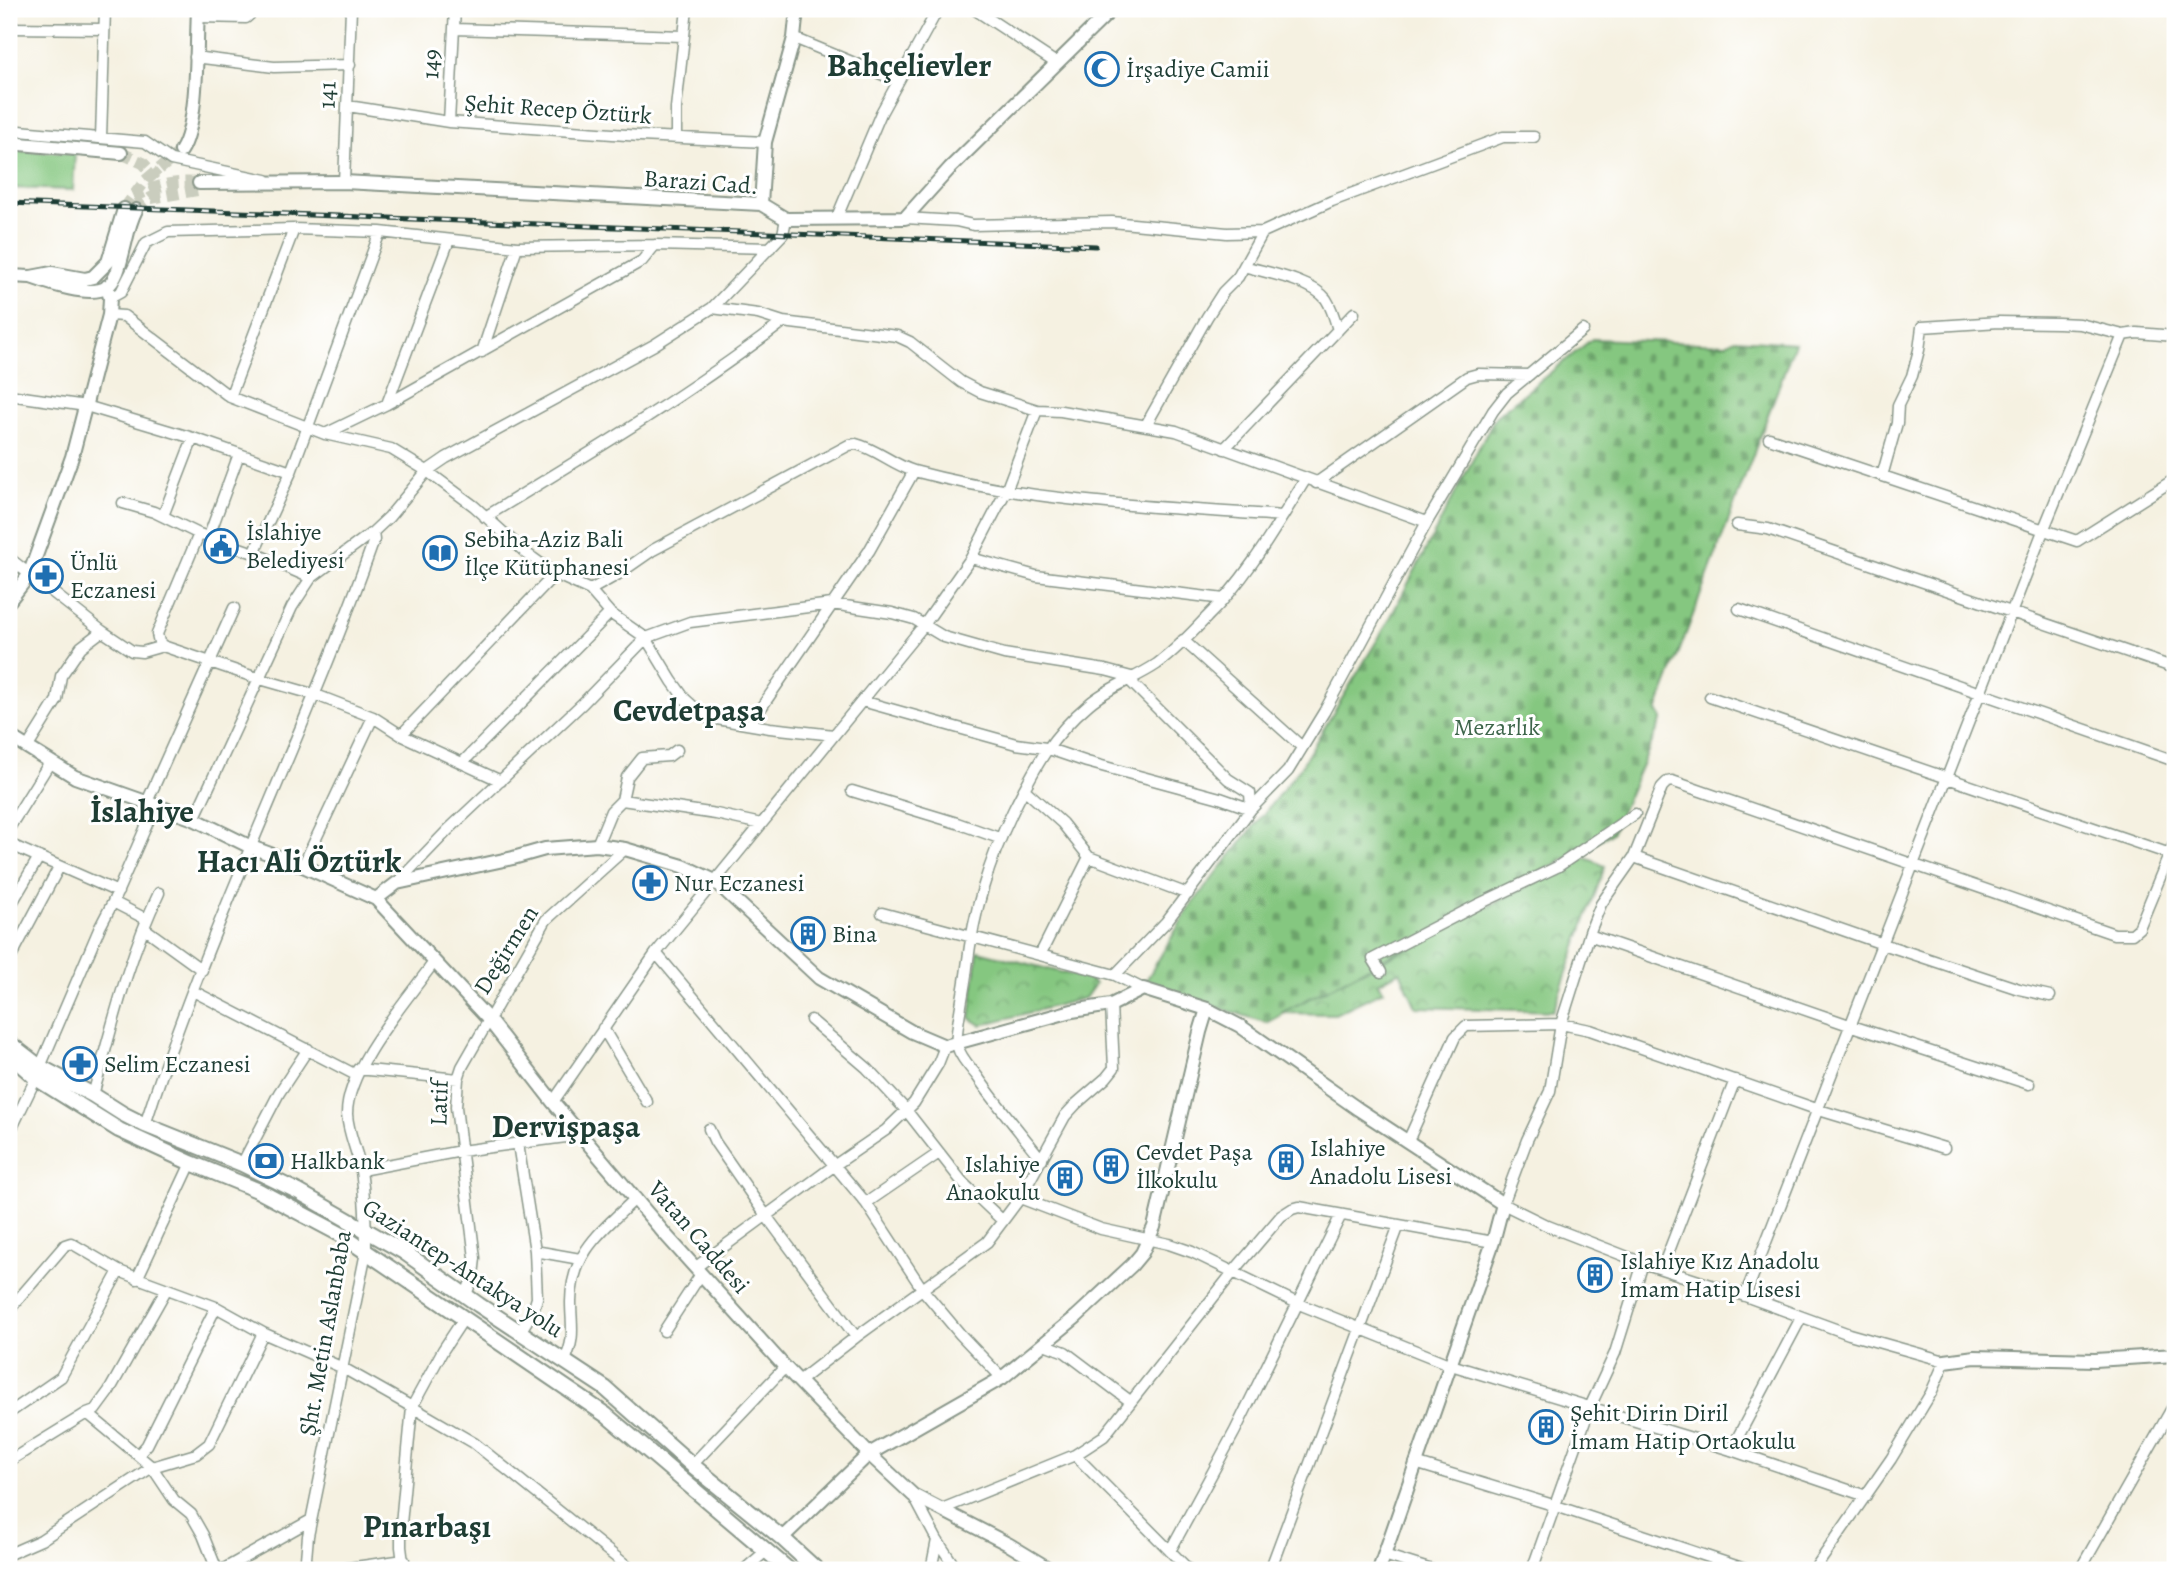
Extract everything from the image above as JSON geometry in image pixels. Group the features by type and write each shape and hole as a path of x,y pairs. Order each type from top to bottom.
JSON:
{"main road":[{"name":"Gaziantep-Antakya yolu","path":"9,1043 38,1072 93,1094 145,1125 242,1164 299,1192 404,1252 605,1388 817,1570"},
{"name":"Gaziantep-Antakya yolu","path":"9,1054 118,1130 276,1199 340,1234 606,1415 789,1570"}],"street":[{"path":"101,138 105,9"},
{"path":"181,151 186,143 192,117 197,13 246,18 256,9"},
{"name":"141","path":"344,182 351,9"},
{"name":"149","path":"449,122 455,9"},
{"path":"676,138 676,108 687,9"},
{"path":"761,204 765,142 794,38 797,9"},
{"path":"836,217 898,80 938,9"},
{"path":"974,9 1056,63"},
{"path":"905,218 950,168 1112,9"},
{"path":"9,28 104,29"},
{"path":"455,29 684,36"},
{"path":"794,38 898,80"},
{"path":"195,57 274,67 350,65"},
{"name":"Şehit Recep Öztürk","path":"348,106 449,122 765,142"},
{"path":"9,133 19,131 145,142 171,160 189,166 255,176 280,184"},
{"path":"905,218 956,221 973,225 1112,222 1227,233 1263,232 1332,201 1503,137 1534,137"},
{"path":"9,144 121,153"},
{"name":"Barazi Cad.","path":"198,187 256,191 280,184 344,182 761,204 786,219 905,218"},
{"path":"9,276 31,277 52,273 85,279 100,273 108,262 130,209 130,224 117,273 108,292 109,315 72,457 29,575 9,601"},
{"path":"194,819 292,607 311,578 373,533 427,471 446,458 654,345 712,307 783,234 786,219"},
{"path":"31,277 49,284 121,292 146,243 168,232 294,229 380,232 517,247 654,245 771,248"},
{"path":"230,397 294,229"},
{"path":"254,553 291,471 380,232"},
{"path":"1146,425 1207,317 1244,266 1263,232"},
{"path":"387,404 449,240"},
{"path":"325,434 387,404 642,261 654,245"},
{"path":"482,352 517,247"},
{"path":"1244,266 1317,290 1331,307 1338,330"},
{"path":"712,307 758,314 783,322 897,336 910,342 971,388 1037,410 1061,411 1195,436 1224,449 1427,522"},
{"path":"1224,449 1354,313"},
{"path":"109,315 124,317 230,397 325,434 391,449 427,471 526,553 555,573 590,590 610,613 646,638 672,681 705,717 834,735"},
{"path":"485,517 612,440 783,322"},
{"path":"1882,476 1897,424 1898,405 1912,376 1919,350 1922,327 2058,323 2080,324 2123,335 2137,333 2175,336"},
{"path":"1115,975 1166,922 1251,809 1288,771 1324,712 1427,522 1493,411 1507,393 1583,330"},
{"path":"1745,1296 2043,531 2123,335"},
{"path":"664,1331 698,1270 835,1165 886,1130 914,1103 927,1084 950,1044 983,882 999,838 1046,748 1062,728 1091,702 1158,663 1183,640 1224,599 1258,558 1283,516 1311,481 1467,377 1478,374 1529,375"},
{"path":"9,395 86,406 291,471"},
{"path":"553,1102 656,953 924,625 971,558 1006,491 1037,410"},
{"path":"163,516 193,438"},
{"path":"1769,438 2077,541 2175,479"},
{"path":"590,590 653,550 849,445 862,445 914,471 1006,491 1165,508 1283,516"},
{"path":"239,454 157,634 159,642 163,646 211,663 316,695 373,717 401,735 501,781"},
{"path":"750,724 869,551 914,471"},
{"path":"123,503 163,516 311,578"},
{"path":"1737,524 1768,529 2175,668"},
{"path":"145,1125 193,990 316,695 374,540 373,533"},
{"path":"9,558 102,631 132,651 142,652 163,646"},
{"path":"971,558 1036,576 1224,599"},
{"path":"401,735 555,573"},
{"path":"376,899 397,883 447,830 583,703 646,638 690,622 832,604 914,619 944,637 1004,654 1105,670 1131,678 1228,779 1250,793 1251,809"},
{"path":"9,1134 100,927 116,897 151,804 234,608"},
{"path":"1739,609 2175,761"},
{"path":"462,763 610,613"},
{"path":"27,748 57,700 61,676 81,647 102,631"},
{"path":"1183,640 1302,747"},
{"path":"1710,697 2170,854"},
{"path":"862,701 1016,744 1046,748 1251,809"},
{"path":"303,866 373,717"},
{"name":"Vatan Caddesi","path":"9,736 75,777 194,819 251,847 303,866 376,899 489,1020 553,1102 698,1270 785,1367 869,1454 913,1494 1051,1570"},
{"path":"597,845 611,811 622,800 627,777 642,758 669,756 677,750"},
{"path":"9,828 50,762"},
{"path":"1379,1570 1493,1242 1503,1204 1527,1140 1550,1091 1561,1024 1589,934 1601,904 1634,857 1662,787 1667,782 1672,781 2114,934 2132,934 2139,928 2175,841"},
{"path":"1024,789 1062,823 1089,857 1188,894"},
{"path":"852,791 999,838"},
{"path":"622,800 716,814 761,824"},
{"path":"1381,972 1373,960 1479,904 1557,867 1635,814"},
{"path":"9,844 116,897 202,970"},
{"path":"397,883 545,849 597,845 625,849 683,866 715,881 819,978 912,1032 950,1044 1042,1160"},
{"name":"Değirmen","path":"489,1020 546,920 625,849"},
{"path":"10,904 39,857"},
{"path":"1040,955 1089,857"},
{"path":"1634,857 1884,944 2019,989 2050,996"},
{"path":"9,961 59,867"},
{"path":"93,1094 125,981 159,893"},
{"path":"882,913 1115,975 1143,989 1207,1009 1240,1026 1503,1204 1548,1226 1643,1263 1745,1296 1801,1318 1945,1361 1975,1357 2095,1360 2175,1355"},
{"path":"1589,934 1852,1026 2029,1084"},
{"path":"656,953 866,1203 923,1290 1002,1378"},
{"name":"Şht. Metin Aslanbaba","path":"305,1570 311,1520 337,1384 344,1368 366,1252 367,1214 361,1170 348,1126 348,1098 357,1072 434,962"},
{"path":"950,1044 1072,1011 1111,1005 1143,989"},
{"path":"193,990 357,1072 458,1079"},
{"path":"799,1381 987,1242 1020,1198 1065,1116 1114,1068 1111,1005"},
{"path":"782,1538 869,1454 1002,1378 1132,1265 1148,1241 1158,1214 1207,1009"},
{"name":"Latif","path":"466,1295 473,1276 475,1258 456,1107 458,1079 489,1020"},
{"path":"811,1020 867,1068 906,1110 963,1184 1003,1221"},
{"path":"1408,1141 1455,1037 1462,1028 1561,1024 1614,1037 1819,1110 1944,1148"},
{"path":"603,1028 647,1102"},
{"path":"242,1164 279,1093 308,1049"},
{"path":"1662,1269 1735,1080"},
{"path":"709,1129 766,1217 856,1337"},
{"path":"361,1170 581,1135"},
{"path":"518,1144 535,1251 537,1301 520,1332"},
{"path":"866,1203 939,1153"},
{"path":"137,1279 191,1163"},
{"path":"564,1362 573,1332 571,1296 580,1259 588,1244 636,1198"},
{"path":"1020,1198 1101,1229 1169,1244 1192,1252 1299,1304 1451,1365 1731,1450 1866,1496"},
{"path":"942,1509 1075,1455 1104,1436 1234,1271 1282,1216 1292,1209 1299,1207 1493,1242"},
{"path":"1170,1551 1235,1431 1341,1215"},
{"path":"1270,1570 1399,1225"},
{"path":"9,1310 65,1245 71,1243 137,1279 216,1307 263,1333 344,1368 474,1443 632,1570"},
{"path":"535,1251 580,1259"},
{"path":"1532,1570 1590,1407 1615,1353 1643,1263"},
{"path":"9,1413 61,1377 118,1270"},
{"path":"9,1461 86,1412 96,1409 166,1290"},
{"path":"138,1455 147,1445 216,1307"},
{"path":"334,1570 404,1565 401,1524 412,1407 464,1318"},
{"path":"1731,1450 1801,1318"},
{"path":"9,1554 41,1540 152,1467 197,1454 209,1444 263,1333"},
{"path":"1044,1344 1065,1352 1130,1401"},
{"path":"1814,1570 1866,1496 1931,1393 1945,1361"},
{"path":"692,1465 785,1367"},
{"path":"2080,1570 2175,1403"},
{"path":"86,1412 152,1467 174,1500 191,1514 220,1570 311,1520"},
{"path":"1075,1455 1189,1570"},
{"path":"1415,1462 1748,1570"},
{"path":"913,1494 937,1540 957,1570"},
{"path":"931,1570 937,1540"},
{"path":"744,1570 766,1551"},
{"path":"1384,1555 1433,1570"}],"green space":[{"path":"9,150 75,153 73,190 9,188"},
{"name":"Mezarlık","path":"1592,339 1726,344 1735,339 1795,343 1657,711 1662,719 1612,833 1267,1023 1144,984 1189,908 1300,768 1387,624 1495,417"},
{"path":"1584,857 1605,866 1553,1011 1416,1007 1400,971 1378,983 1383,991 1335,1014 1281,1013"},
{"path":"978,951 1091,980 1095,984 1085,998 981,1025 970,1018"}],"tunnel":[{"path":"124,209 145,181 181,151"},
{"path":"121,153 143,163 157,178"},
{"path":"133,197 165,185 199,183"},
{"path":"136,210 151,198 197,190"}],"railway":[{"path":"9,203 1096,246"}],"place":[{"name":"İrşadiye Camii","path":"1102,69"},
{"name":"İslahiye Belediyesi","path":"221,546"},
{"name":"Sebiha-Aziz Bali İlçe Kütüphanesi","path":"440,553"},
{"name":"Ünlü Eczanesi","path":"46,576"},
{"name":"Nur Eczanesi","path":"650,883"},
{"name":"Bina","path":"808,934"},
{"name":"Selim Eczanesi","path":"80,1064"},
{"name":"Halkbank","path":"266,1161"},
{"name":"Islahiye Anadolu Lisesi","path":"1286,1162"},
{"name":"Cevdet Paşa İlkokulu","path":"1111,1166"},
{"name":"Islahiye Anaokulu","path":"1065,1178"},
{"name":"Islahiye Kız Anadolu İmam Hatip Lisesi","path":"1595,1275"},
{"name":"Şehit Dirin Diril İmam Hatip Ortaokulu","path":"1546,1427"}],"district":[{"name":"Bahçelievler","path":"909,65"},
{"name":"Cevdetpaşa","path":"689,710"},
{"name":"İslahiye","path":"142,811"},
{"name":"Hacı Ali Öztürk","path":"299,861"},
{"name":"Dervişpaşa","path":"566,1126"},
{"name":"Pınarbaşı","path":"427,1526"}]}
